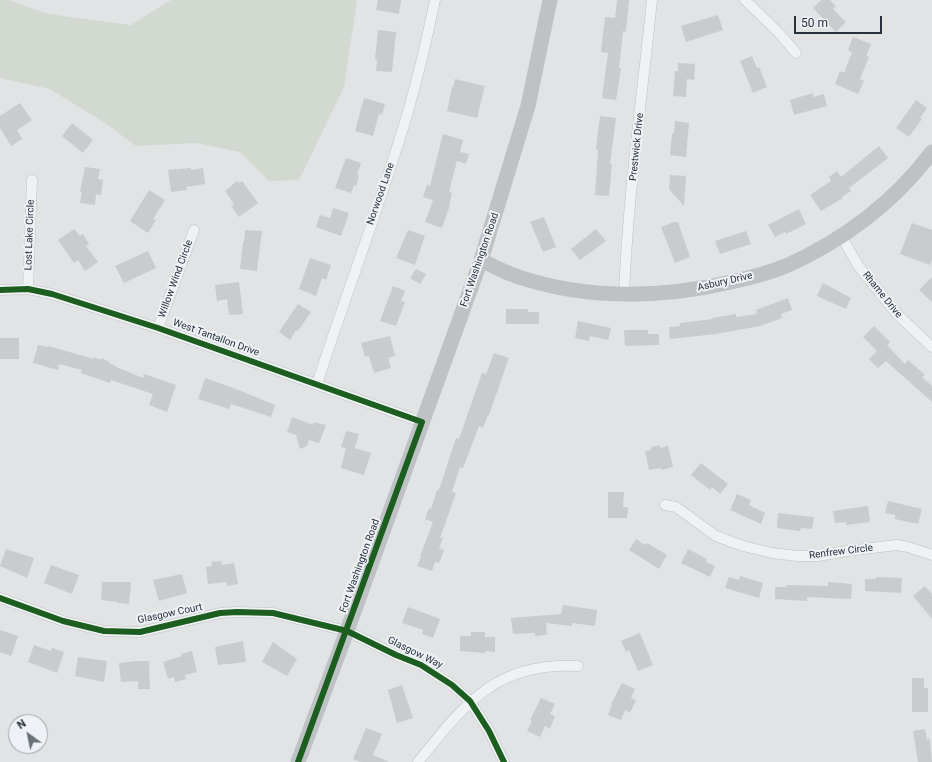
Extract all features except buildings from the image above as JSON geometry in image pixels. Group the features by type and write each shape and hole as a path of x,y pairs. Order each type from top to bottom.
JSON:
{"main road":[{"name":"Fort Washington Road","path":"298,762 481,260 528,106 550,0"},
{"name":"Asbury Drive","path":"481,260 520,277 548,285 574,290 624,294 678,292 750,278 784,267 848,232 880,208 900,189 932,152"}],"street":[{"name":"Norwood Lane","path":"317,384 407,115 423,55 435,0"},
{"name":"Prestwick Drive","path":"624,294 632,186 652,0"},
{"path":"745,0 779,33 796,53"},
{"name":"Lost Lake Circle","path":"28,289 32,180"},
{"name":"Willow Wind Circle","path":"158,328 194,230"},
{"name":"Rhame Drive","path":"841,236 860,267 897,314 932,347"},
{"name":"West Tantallon Drive","path":"0,290 28,289 52,294 158,328 422,422"},
{"name":"Renfrew Circle","path":"665,505 676,507 716,536 743,546 772,553 797,556 818,556 897,545 932,555"},
{"name":"Glasgow Court","path":"0,598 64,621 104,631 140,632 220,613 237,612 273,613 347,631"},
{"name":"Glasgow Way","path":"347,631 396,655 421,665 452,685 470,702 489,730 504,762"},
{"path":"418,762 446,728 470,702 486,688 520,673 549,666 578,666"}],"shaded area":[{"path":"0,0 9,0 48,14 131,25 171,0 357,0 344,87 299,180 269,181 240,152 196,143 136,146 105,123 50,89 0,78"}],"cycle path":[{"path":"0,290 28,289 52,294 158,328 422,422 298,762"},
{"path":"0,598 63,621 104,631 140,632 220,613 237,612 273,613 347,631 396,655 421,665 452,685 470,701 489,731 504,762"}]}
